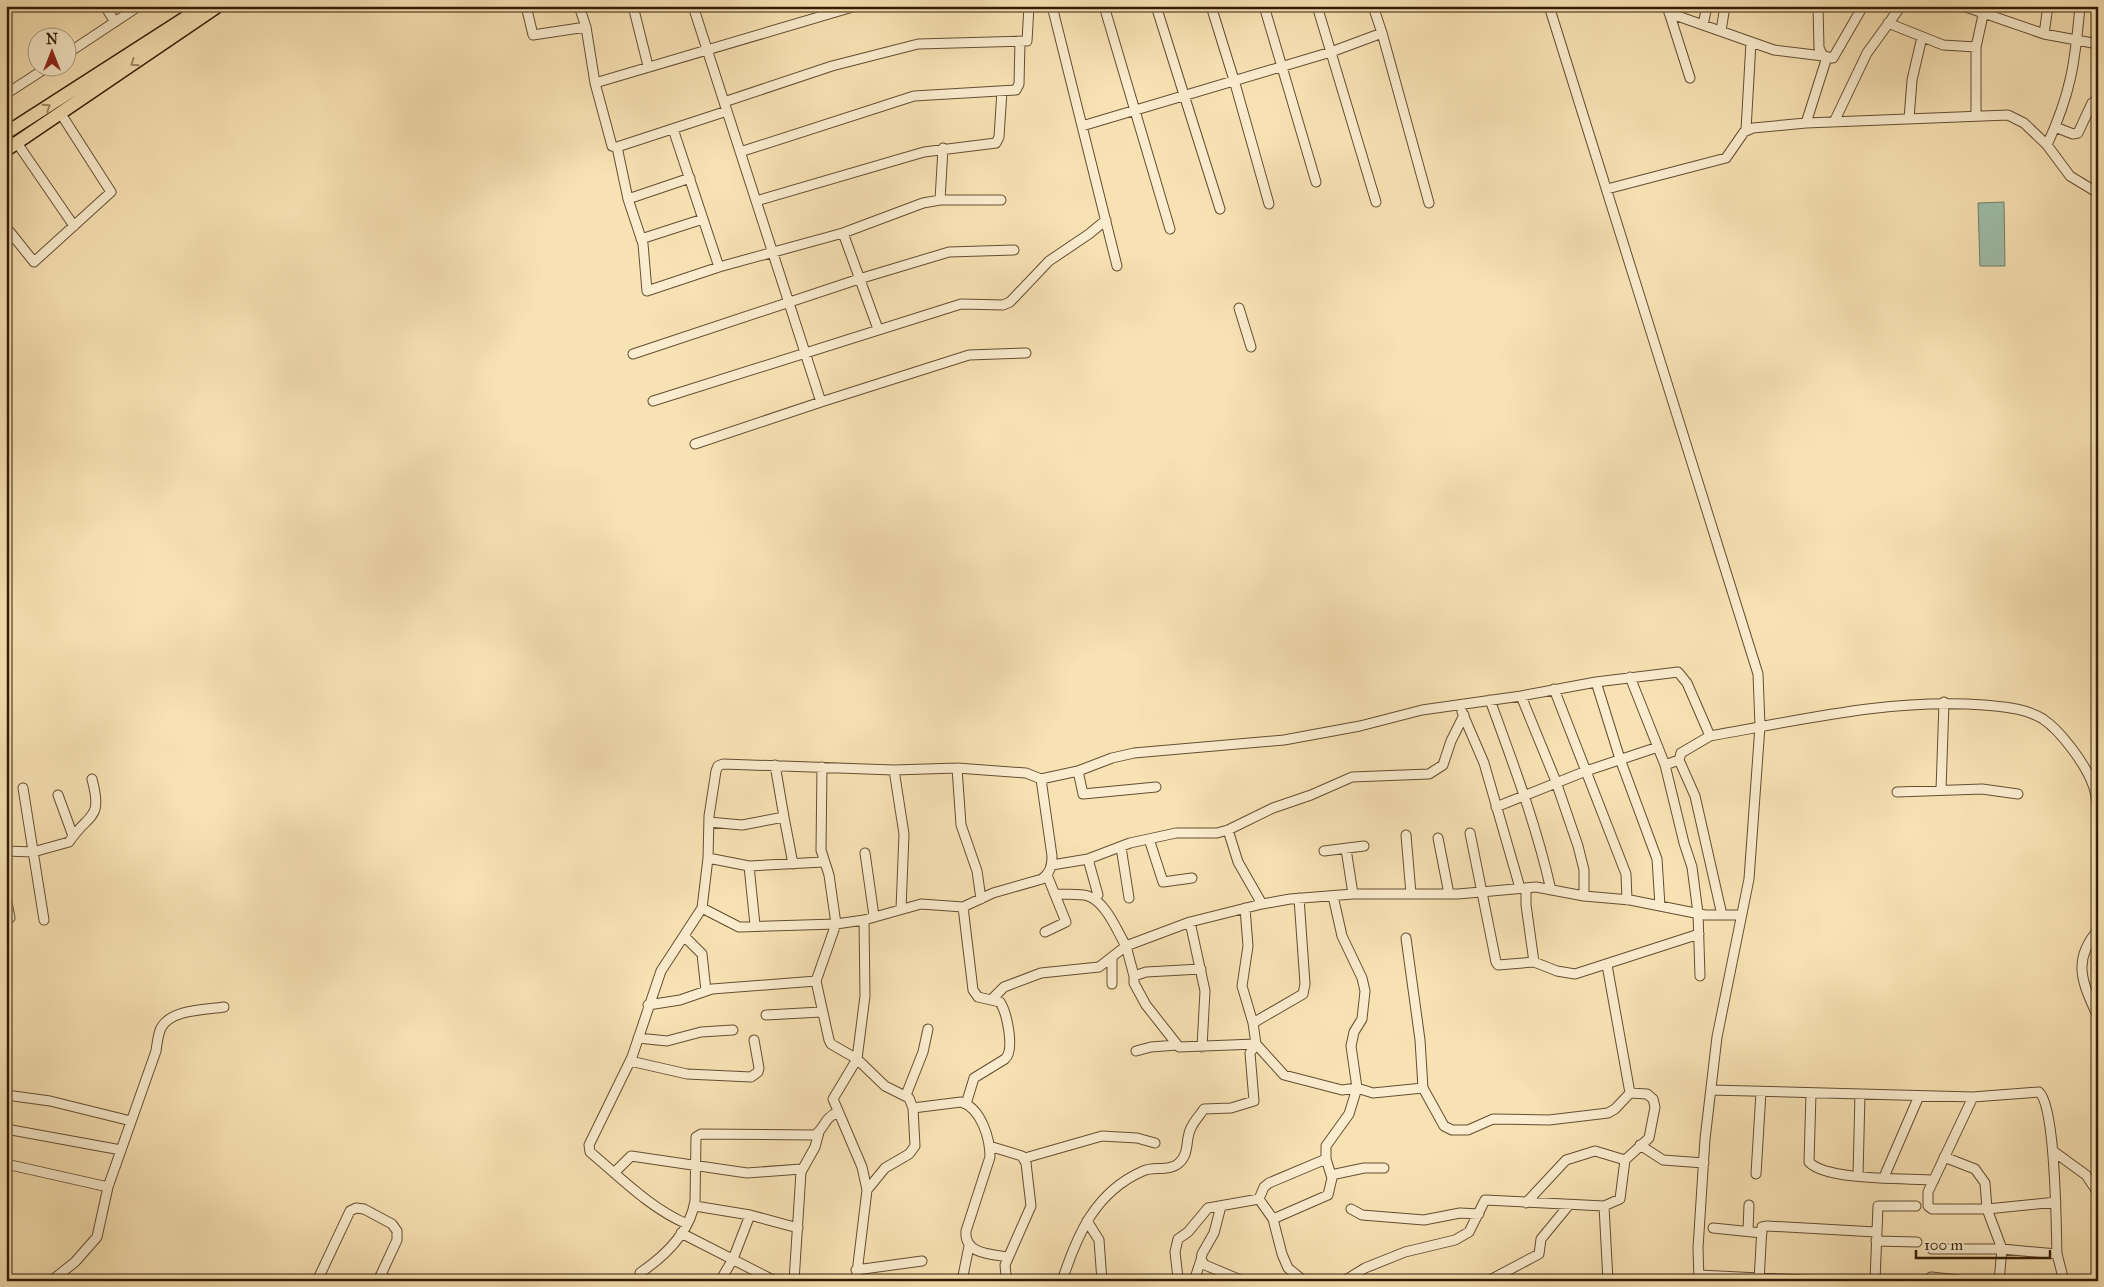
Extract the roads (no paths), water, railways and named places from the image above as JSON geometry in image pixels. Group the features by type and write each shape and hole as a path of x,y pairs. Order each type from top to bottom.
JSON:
{"highway":[{"path":"6,133 203,6"},
{"path":"11,146 61,114 218,6"}],"street":[{"path":"105,6 116,22"},
{"path":"78,47 139,6"},
{"path":"526,6 533,35 586,27"},
{"path":"579,6 586,27 595,82 612,146 617,147 727,111"},
{"path":"633,6 648,66"},
{"path":"694,6 821,402"},
{"path":"595,82 706,48 856,6"},
{"path":"724,102 832,66 918,44 1028,40 1029,6"},
{"path":"1052,6 1117,266"},
{"path":"1104,6 1170,229"},
{"path":"1156,6 1220,209"},
{"path":"1211,6 1269,204"},
{"path":"1264,6 1316,182"},
{"path":"1317,6 1376,202"},
{"path":"1373,6 1382,32 1429,203"},
{"path":"1549,6 1758,674 1760,726 1749,879 1717,1036 1704,1163 1698,1248 1699,1278 1822,1281"},
{"path":"1703,25 1707,6"},
{"path":"1721,31 1725,6"},
{"path":"1806,123 1825,57 1819,48 1818,6"},
{"path":"1670,10 1703,25 1774,50 1833,58 1863,6"},
{"path":"1834,122 1860,65 1901,6"},
{"path":"1963,6 1984,9 2044,34 2098,44"},
{"path":"2044,34 2048,6"},
{"path":"2047,145 2070,86 2080,6"},
{"path":"1976,116 1976,47 1984,9"},
{"path":"1670,10 1690,78"},
{"path":"1888,23 1946,46 1976,47"},
{"path":"1082,126 1184,94 1331,52 1382,32"},
{"path":"1909,119 1912,80 1922,36"},
{"path":"740,152 914,96 1002,91 1018,88 1020,41"},
{"path":"1607,189 1726,158 1746,130 1751,42"},
{"path":"6,94 31,78"},
{"path":"756,201 896,159 943,148 993,143 998,140 1002,91"},
{"path":"2055,127 2073,134 2078,133 2092,103 2098,99"},
{"path":"6,227 10,239 34,262 110,194 111,190 61,114"},
{"path":"1746,130 1806,123 2008,115 2024,122 2047,145 2070,176 2098,194"},
{"path":"673,129 720,267"},
{"path":"11,146 74,226"},
{"path":"617,147 628,199 641,239 647,291 720,267 843,233 923,203 940,200 1001,200"},
{"path":"940,200 943,148"},
{"path":"628,199 690,178"},
{"path":"641,239 703,219"},
{"path":"653,402 804,352 961,304 1003,306 1010,302 1049,261 1106,220"},
{"path":"843,233 878,329"},
{"path":"633,354 859,279 949,252 1014,250"},
{"path":"1239,308 1251,348"},
{"path":"695,444 969,355 1026,353"},
{"path":"687,1224 663,1212 614,1173 590,1152 589,1144 630,1061 648,1006 664,966 685,937 702,908 708,858 709,822 718,766 775,765 894,770 957,768 1026,773 1041,779 1078,771 1112,758 1134,753 1284,740 1360,726 1422,710 1521,696 1596,682 1678,672 1687,682 1710,736"},
{"path":"1630,677 1665,764 1684,843 1692,867 1698,914 1700,976"},
{"path":"1596,682 1620,760 1657,859 1660,906"},
{"path":"1554,689 1626,874 1626,900"},
{"path":"1521,696 1556,782 1584,870 1584,896"},
{"path":"1490,700 1525,795 1541,846 1551,890"},
{"path":"1941,790 1944,702"},
{"path":"1722,915 1695,796 1679,760 1682,753 1710,736 1886,705 1944,702 2010,707 2044,720 2081,762 2093,785 2098,807"},
{"path":"1460,705 1484,763 1523,888 1534,962"},
{"path":"1052,865 1088,859 1121,847 1176,833 1217,833 1228,830 1273,808 1311,795 1352,777 1429,774 1443,765 1450,740 1464,715"},
{"path":"1496,806 1586,771 1658,747"},
{"path":"1665,764 1679,760"},
{"path":"775,765 793,864"},
{"path":"822,768 821,850 823,862 829,876 836,924 816,981 826,1035 831,1044 857,1059 881,1084 906,1095 913,1108 915,1146 908,1154 884,1168 867,1190"},
{"path":"957,768 961,825 977,871 981,899"},
{"path":"894,770 904,834 901,909"},
{"path":"1078,771 1083,794 1156,787"},
{"path":"6,852 33,852 66,844 89,821 97,803 92,779"},
{"path":"702,908 739,927 755,925 836,924 864,920 921,904 962,907 1042,879 1047,875 1052,865 1041,779"},
{"path":"23,788 44,920"},
{"path":"1897,792 1982,789 2018,794"},
{"path":"58,794 73,836"},
{"path":"709,822 742,825 784,817"},
{"path":"1228,830 1238,862 1262,904"},
{"path":"1470,832 1496,962 1503,966 1534,962 1557,971 1576,974 1699,934"},
{"path":"1406,835 1411,894"},
{"path":"1438,838 1449,894"},
{"path":"1149,839 1163,882 1192,878"},
{"path":"1324,851 1364,846"},
{"path":"1121,847 1129,898"},
{"path":"1346,848 1353,894"},
{"path":"865,853 874,916"},
{"path":"708,858 749,866 823,862"},
{"path":"1088,859 1098,895"},
{"path":"749,866 755,925"},
{"path":"1045,932 1066,922 1047,875"},
{"path":"992,999 1004,987 1041,973 1094,969 1112,959 1126,946 1190,922 1262,904 1299,898 1353,894 1449,894 1523,888 1626,900 1698,914 1741,915"},
{"path":"1056,894 1084,896 1094,900 1106,912 1126,946 1134,983 1146,1005 1169,1032 1177,1045 1182,1048 1256,1044"},
{"path":"1273,1219 1328,1195 1331,1175 1326,1159 1326,1146 1349,1114 1356,1088 1351,1046 1354,1032 1362,1019 1365,991 1362,978 1342,936 1334,896"},
{"path":"6,897 10,918"},
{"path":"1253,1023 1303,994 1305,984 1299,898"},
{"path":"962,907 972,990 978,997 1000,1002 1003,1007 1011,1046 1009,1055 974,1078 966,1104"},
{"path":"1246,908 1248,946 1242,986 1253,1023 1256,1044 1284,1075 1342,1090 1356,1088 1373,1093 1423,1088"},
{"path":"856,1281 867,1190 862,1167 833,1099 857,1059 865,996 864,920"},
{"path":"1190,922 1205,991 1202,1047"},
{"path":"2098,930 2091,938 2080,963 2082,979 2098,1017"},
{"path":"685,937 702,954 706,991"},
{"path":"1406,938 1425,1083 1423,1088 1444,1126 1452,1130 1468,1130 1493,1119 1549,1120 1608,1113 1615,1109 1630,1093"},
{"path":"1112,959 1112,984"},
{"path":"1606,965 1630,1093"},
{"path":"1134,976 1146,972 1201,969"},
{"path":"648,1006 680,1000 706,991 816,981"},
{"path":"52,1281 75,1262 97,1237 108,1187 156,1052 161,1028 168,1020 187,1012 224,1007"},
{"path":"766,1015 821,1012"},
{"path":"906,1095 923,1052 928,1029"},
{"path":"638,1038 667,1041 701,1032 733,1030"},
{"path":"630,1061 687,1074 751,1077 758,1072 759,1068 754,1040"},
{"path":"1062,1281 1072,1251 1087,1221 1103,1197 1122,1181 1145,1170 1173,1168 1181,1161 1188,1148 1190,1129 1204,1109 1232,1108 1254,1102 1250,1052 1256,1044"},
{"path":"1136,1052 1152,1047 1177,1045"},
{"path":"1711,1090 1973,1097 2039,1092 2044,1101 2053,1151 2057,1254 2064,1281"},
{"path":"1756,1174 1761,1092"},
{"path":"1344,1281 1365,1268 1405,1252 1455,1240 1468,1232 1485,1200 1604,1206 1620,1198 1625,1160 1649,1138 1655,1107 1654,1099 1647,1094 1630,1093"},
{"path":"1811,1093 1809,1162 1825,1171 1858,1176 1934,1180"},
{"path":"1858,1176 1860,1094"},
{"path":"6,1095 50,1101 131,1121"},
{"path":"1884,1177 1919,1096"},
{"path":"1973,1097 1934,1180 1927,1200 1928,1206 1932,1209 1987,1209 2056,1202"},
{"path":"913,1108 956,1102 966,1104 980,1118 989,1146 989,1163 965,1238 969,1246 980,1252 1008,1256"},
{"path":"794,1281 801,1169 815,1147 819,1132 828,1118 838,1112"},
{"path":"6,1129 121,1150"},
{"path":"640,1273 662,1258 687,1224 695,1206 696,1137 701,1134 814,1135 819,1132"},
{"path":"989,1146 1010,1151 1025,1158 1102,1136 1137,1138 1155,1143"},
{"path":"1640,1145 1663,1160 1704,1163"},
{"path":"1526,1203 1566,1160 1595,1151 1625,1160"},
{"path":"2053,1151 2086,1175 2098,1194"},
{"path":"614,1173 631,1156 752,1173 801,1169"},
{"path":"1944,1157 1974,1169 1985,1183 1987,1209 2002,1249 1999,1281"},
{"path":"1009,1281 1005,1270 1008,1256 1031,1206 1025,1158"},
{"path":"1259,1199 1264,1187 1270,1182 1326,1159"},
{"path":"6,1164 108,1187"},
{"path":"1331,1175 1356,1169 1384,1168"},
{"path":"1175,1281 1178,1278 1174,1252 1178,1239 1188,1232 1208,1208 1259,1199"},
{"path":"1259,1199 1273,1219 1282,1254 1288,1268 1304,1281"},
{"path":"1488,1281 1539,1254 1541,1239 1570,1205"},
{"path":"1748,1231 1749,1205"},
{"path":"695,1206 750,1215 798,1228"},
{"path":"1194,1281 1202,1254 1215,1230 1221,1206"},
{"path":"1604,1206 1608,1281"},
{"path":"1875,1281 1878,1206 1916,1206"},
{"path":"317,1281 350,1211 356,1208 392,1224 397,1231 397,1240 379,1279 391,1281"},
{"path":"1351,1209 1362,1215 1424,1220 1460,1214 1479,1214"},
{"path":"720,1281 733,1259 750,1215"},
{"path":"1087,1221 1099,1240 1102,1281"},
{"path":"1759,1279 1762,1227 1876,1236 1917,1242"},
{"path":"1713,1228 1762,1233"},
{"path":"681,1233 775,1281"},
{"path":"962,1281 969,1246"},
{"path":"1932,1249 2002,1249 2057,1254"},
{"path":"1201,1260 1206,1265 1243,1281"},
{"path":"856,1270 922,1261"},
{"path":"1930,1277 1968,1281"}]}
